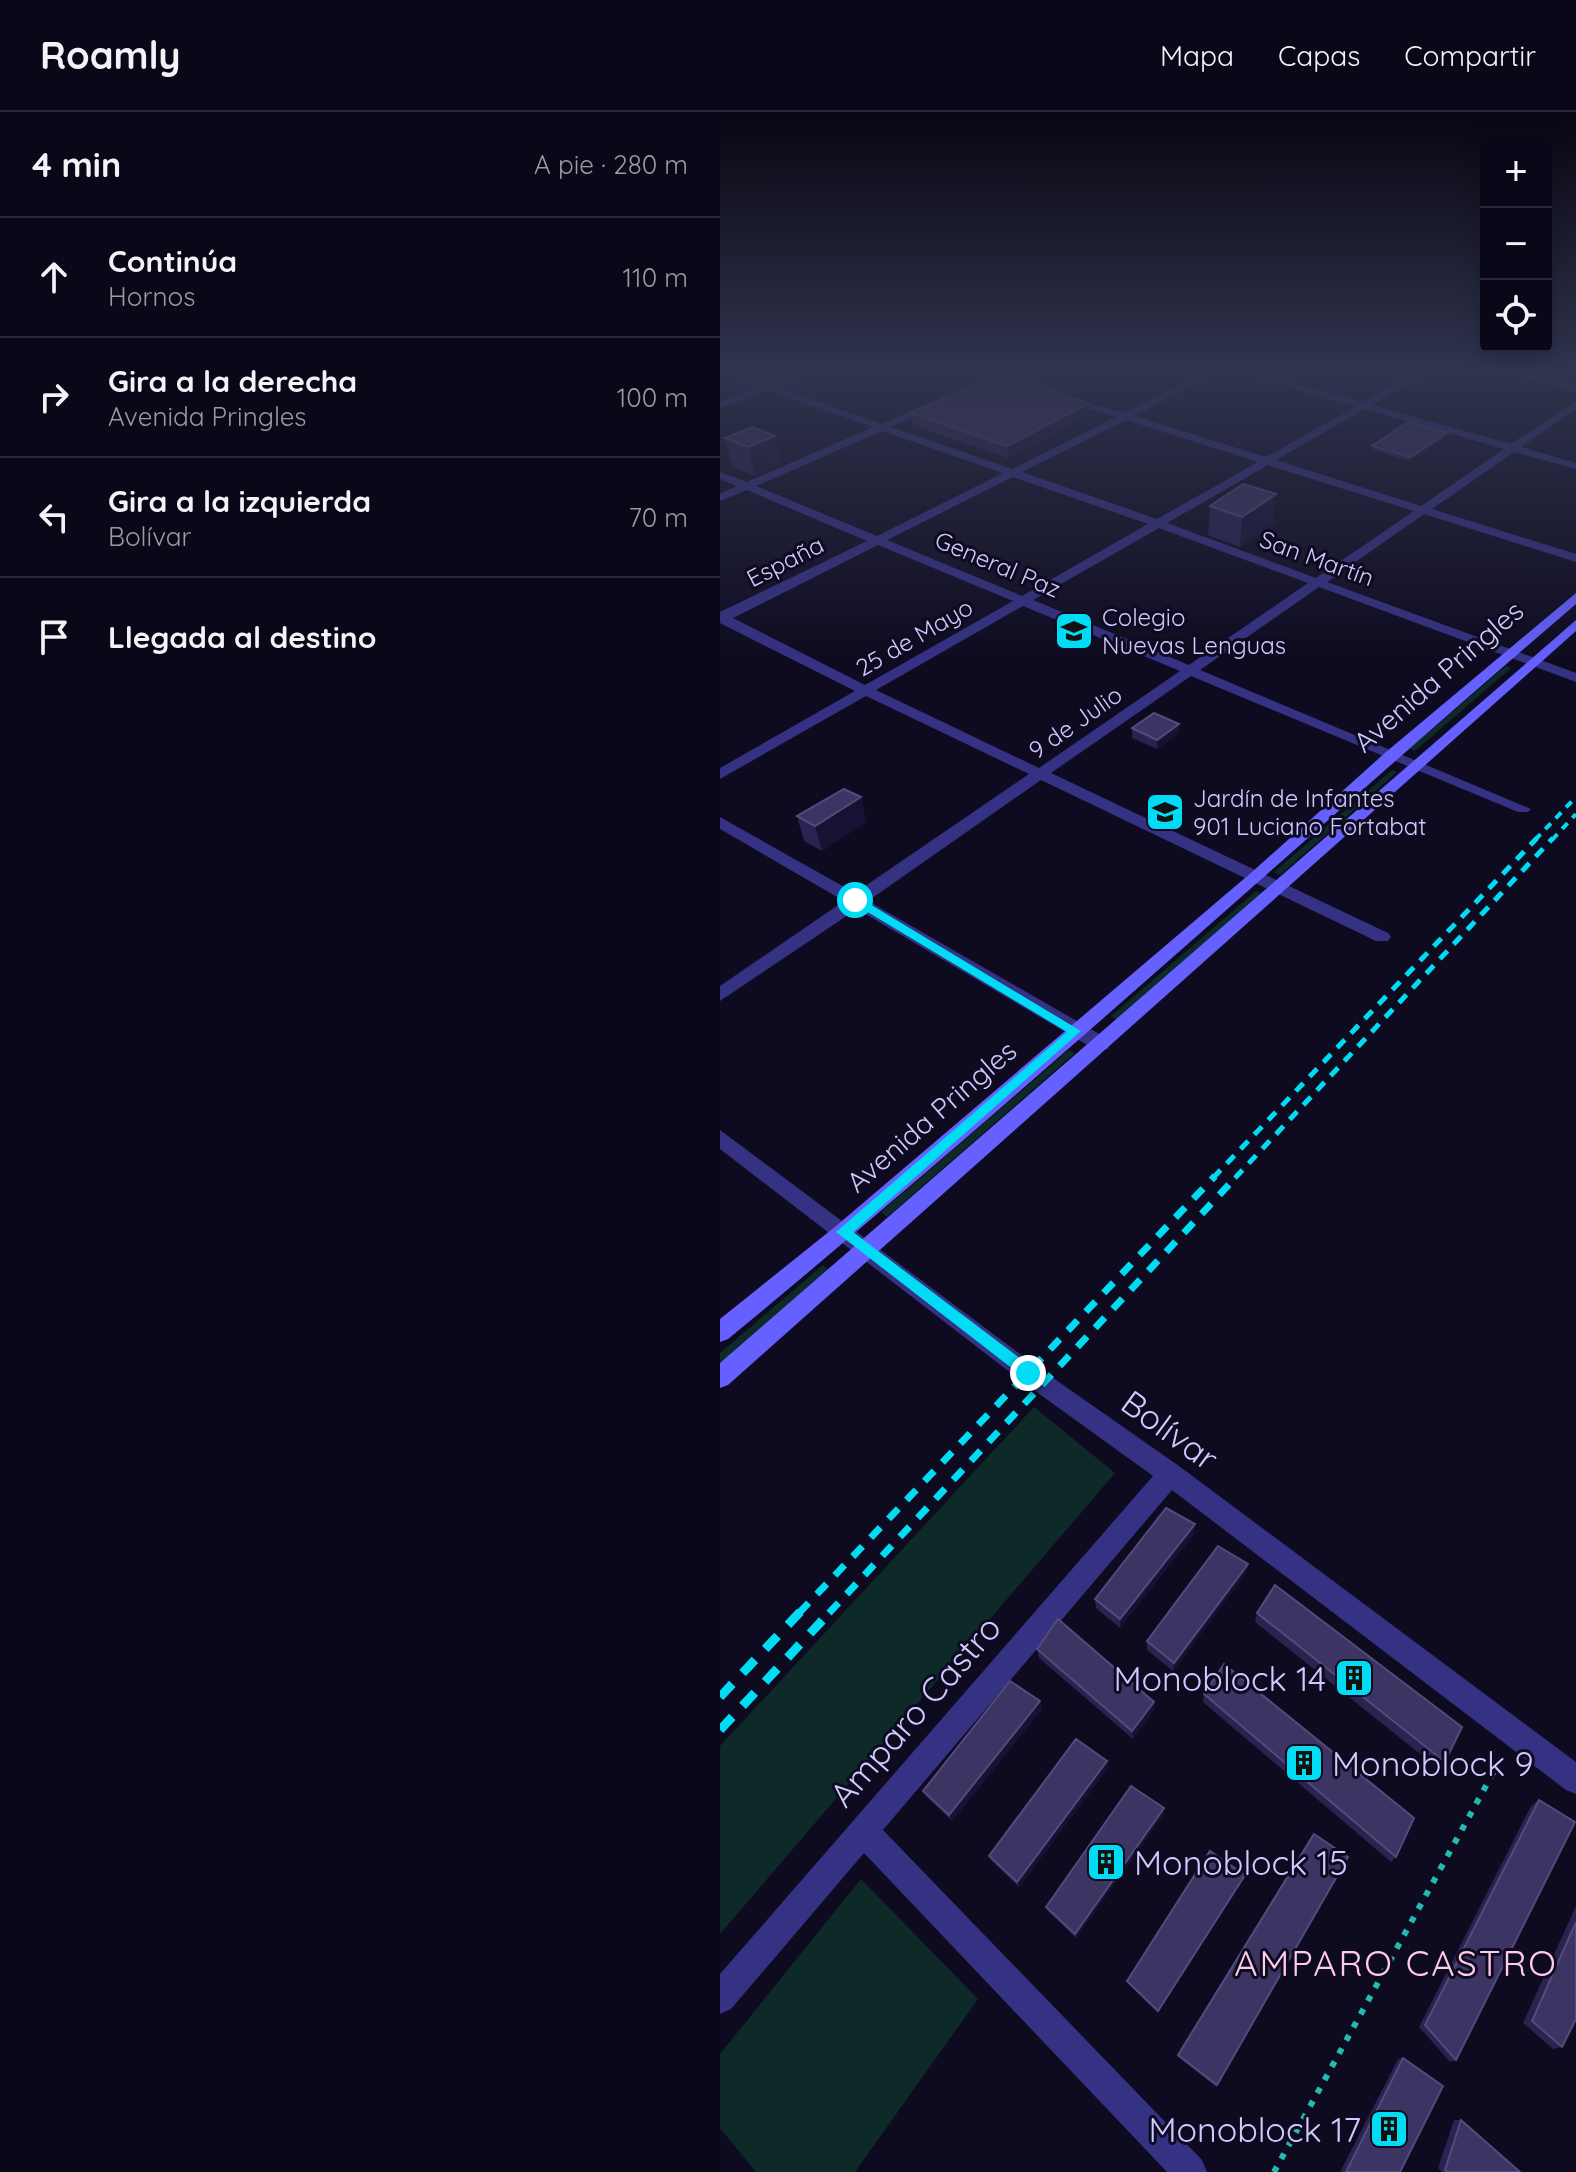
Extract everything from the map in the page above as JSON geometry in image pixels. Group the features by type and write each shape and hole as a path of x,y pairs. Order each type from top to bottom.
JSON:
{"main road":[{"name":"Avenida Pringles","path":"720,1332 843,1232 1258,876 1391,755 1576,597"},
{"name":"Avenida Pringles","path":"720,1378 1576,624"}],"street":[{"path":"720,498 789,468"},
{"name":"San Martín","path":"1000,468 1576,678"},
{"name":"España","path":"721,617 1019,468"},
{"name":"25 de Mayo","path":"720,774 1255,468"},
{"path":"1291,468 1576,558"},
{"name":"9 de Julio","path":"720,995 1042,775 1316,581 1484,468"},
{"name":"General Paz","path":"720,475 1523,809"},
{"path":"721,617 866,691 1382,937"},
{"path":"720,822 1101,1044"},
{"name":"Bolívar","path":"720,1138 1028,1373 1170,1474 1576,1780"},
{"name":"Amparo Castro","path":"720,1998 1170,1474"},
{"path":"863,1831 1190,2172"}],"path":[{"path":"1274,2172 1514,1735"}],"green space":[{"path":"1506,666 1511,668 1415,751 1409,749"},
{"path":"1392,770 1397,772 1280,875 1274,872"},
{"path":"1256,891 1262,893 1117,1020 1111,1016"},
{"path":"1069,1050 1075,1053 887,1217 881,1212"},
{"path":"823,1265 829,1270 720,1364 720,1353"},
{"path":"1034,1407 1115,1473 720,1934 720,1746"},
{"path":"861,1879 978,1999 855,2172 756,2172 720,2128 720,2054"}],"building":[{"path":"1243,484 1276,494 1242,517 1210,506"},
{"path":"1154,713 1179,724 1157,740 1132,728"},
{"path":"844,789 861,797 815,826 797,816"},
{"name":"Monoblock 14","path":"1166,1508 1195,1524 1120,1619 1095,1599"},
{"name":"Monoblock 14","path":"1218,1546 1248,1564 1174,1663 1147,1641"},
{"name":"Monoblock 14","path":"1275,1585 1462,1727 1445,1762 1257,1613"},
{"name":"Monoblock 14","path":"1058,1619 1154,1702 1132,1731 1037,1649"},
{"name":"Monoblock 9","path":"1224,1664 1414,1818 1396,1857 1204,1694"},
{"name":"Monoblock 14","path":"1010,1681 1040,1701 949,1815 923,1791"},
{"name":"Monoblock 14","path":"1076,1739 1107,1761 1017,1882 989,1856"},
{"name":"Monoblock 15","path":"1131,1786 1164,1808 1075,1934 1046,1907"},
{"path":"1539,1800 1575,1822 1456,2060 1425,2025"},
{"path":"1314,1834 1348,1857 1217,2085 1178,2055"},
{"path":"1210,1851 1245,1875 1158,2011 1127,1981"},
{"path":"1576,1922 1576,2019 1562,2047 1532,2021"},
{"name":"Monoblock 17","path":"1403,2058 1443,2086 1400,2172 1346,2172"},
{"path":"1461,2120 1520,2172 1447,2172 1445,2170"}],"railway":[{"path":"1535,840 1576,797"},
{"path":"1552,840 1576,814"},
{"path":"1213,1178 1537,838"},
{"path":"1235,1178 1553,838"},
{"path":"799,1613 1215,1176"},
{"path":"829,1613 1237,1176"},
{"path":"720,1697 801,1611"},
{"path":"720,1730 831,1611"}],"place":[{"name":"Colegio Nuevas Lenguas","path":"1074,631"},
{"name":"Jardín de Infantes 901 Luciano Fortabat","path":"1165,812"},
{"name":"Monoblock 14","path":"1354,1678"},
{"name":"Monoblock 9","path":"1304,1763"},
{"name":"Monoblock 15","path":"1106,1862"},
{"name":"Monoblock 17","path":"1389,2129"}],"district":[{"name":"AMPARO CASTRO","path":"1396,1962"}],"route":[{"path":"855,900 1075,1031 843,1232 1028,1373"}]}
